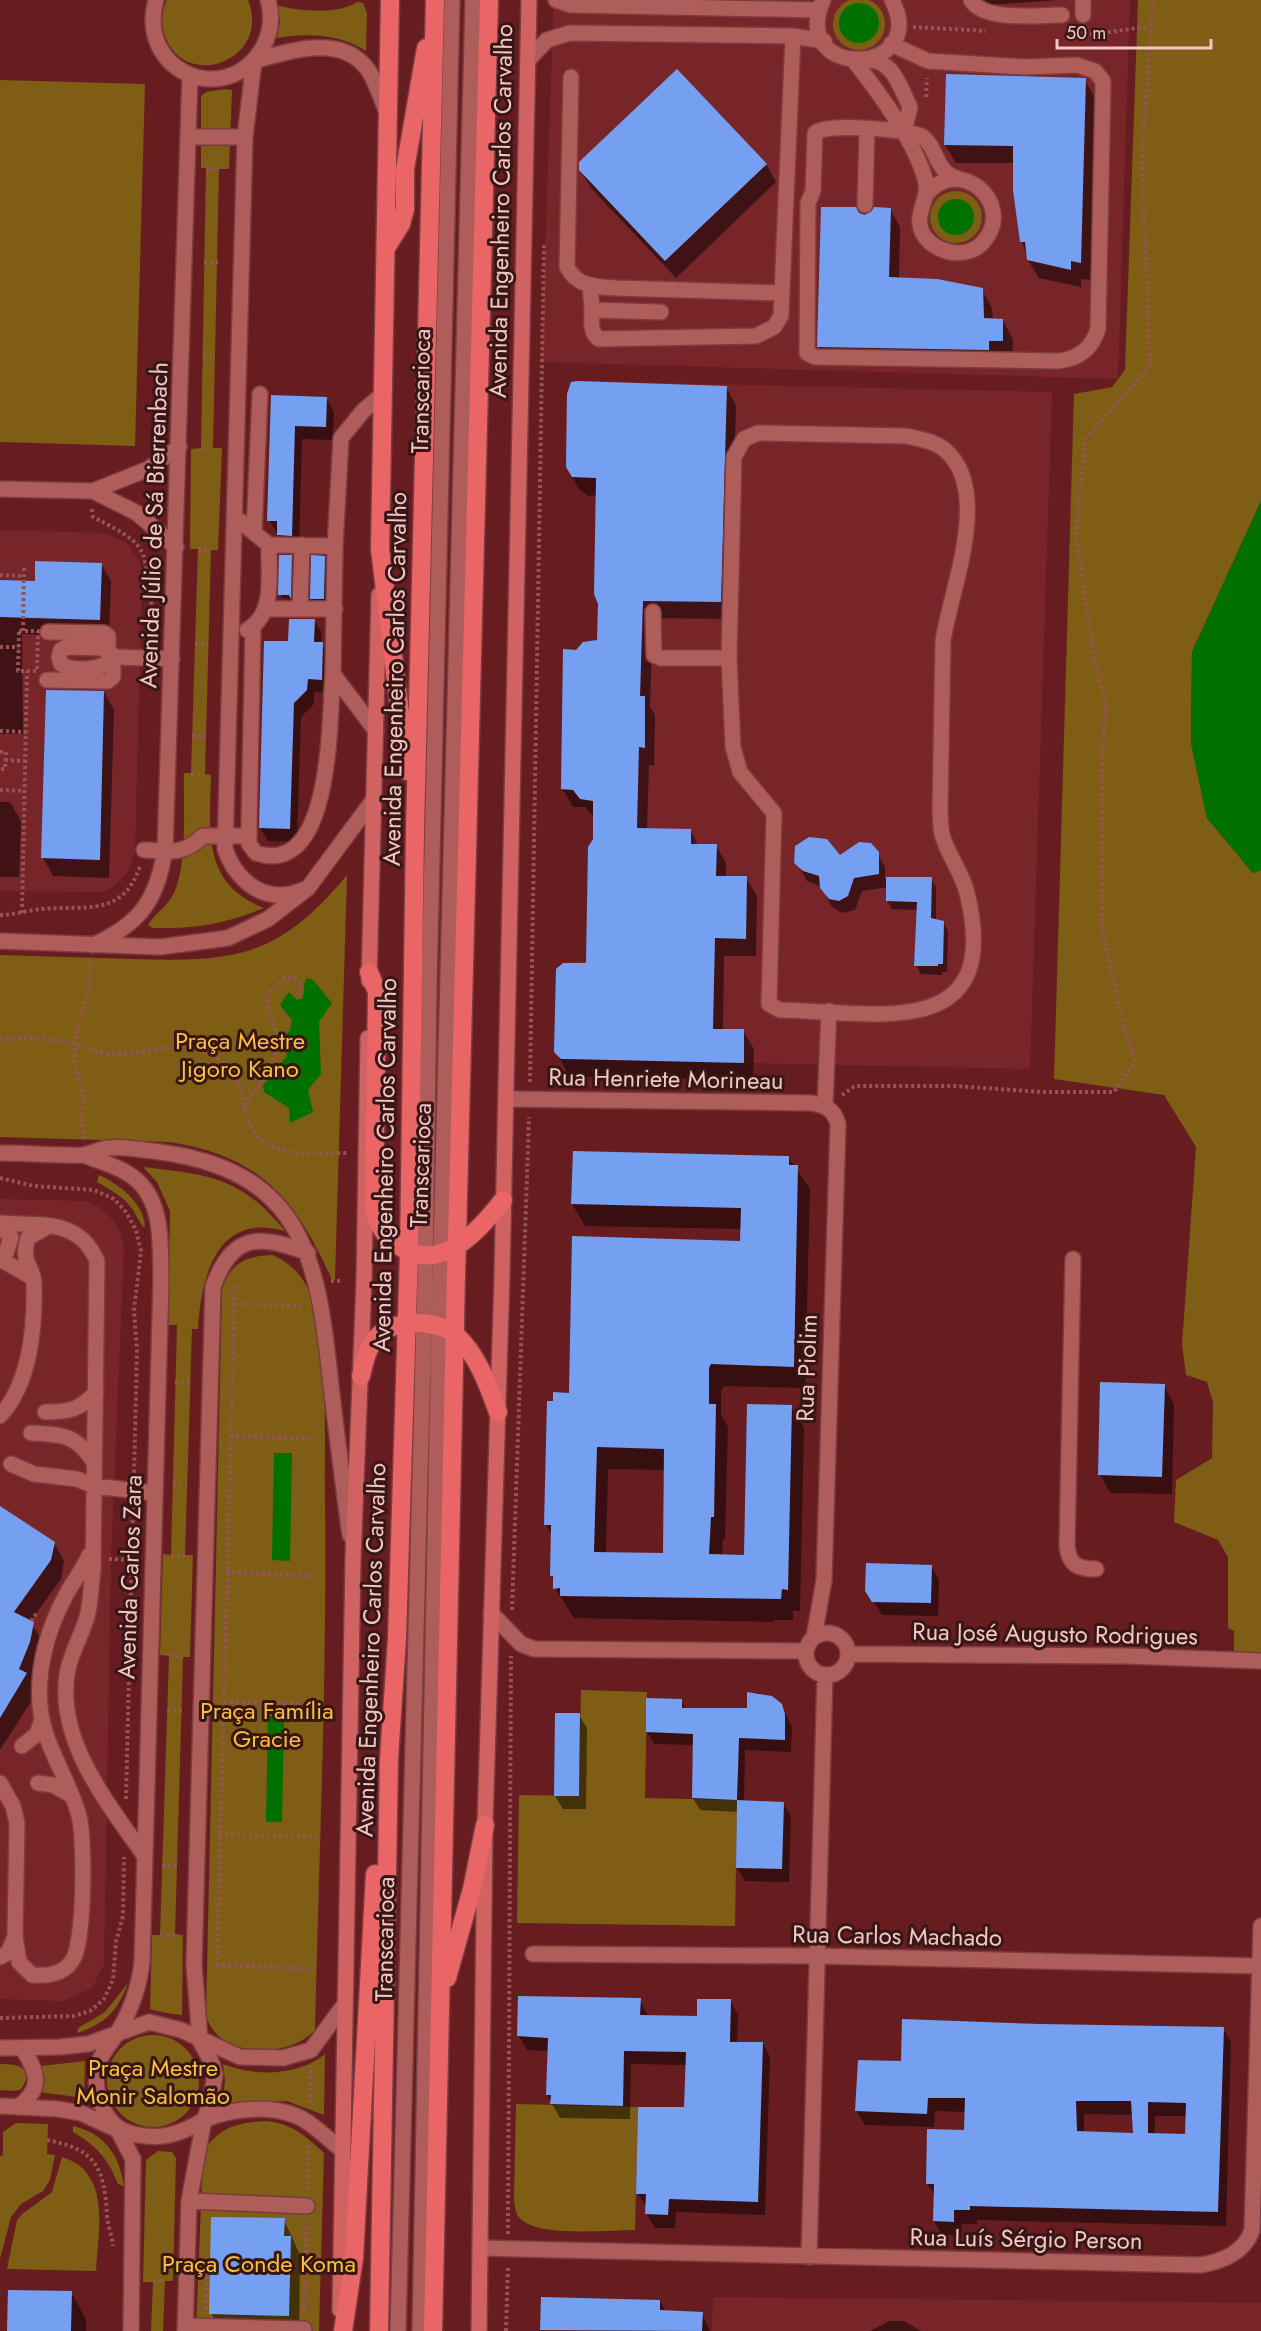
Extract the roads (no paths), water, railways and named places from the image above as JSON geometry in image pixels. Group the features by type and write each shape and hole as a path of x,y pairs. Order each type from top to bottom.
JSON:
{"highway":[{"name":"Avenida Engenheiro Carlos Carvalho","path":"380,549 390,0"},
{"name":"Avenida Engenheiro Carlos Carvalho","path":"379,2331 389,1759 397,1638 431,1327 433,1251 415,832 435,0"},
{"name":"Avenida Engenheiro Carlos Carvalho","path":"433,2331 439,2025 431,1327 489,0"},
{"path":"385,250 401,224 405,209 409,145 422,67 435,24"},
{"path":"380,549 415,832"},
{"path":"369,972 377,992 374,1211 380,1229 389,1239 433,1251 489,1218 503,1200"},
{"path":"361,1376 370,1346 378,1335 431,1327 477,1362 498,1412"},
{"path":"341,2331 354,2258 380,1797 389,1759"},
{"path":"439,2025 448,1972 472,1889 485,1825"}],"main road":[{"name":"Avenida Engenheiro Carlos Carvalho","path":"479,2331 485,1825 506,1099 529,0"},
{"name":"Avenida Engenheiro Carlos Carvalho","path":"341,2331 344,2005 353,1559 361,1376 364,1153 380,549"}],"street":[{"path":"156,0 151,17 152,32 158,46 166,59 190,75 205,79 220,78 235,74 254,60 287,50 336,49 352,54 366,66 388,115"},
{"path":"268,0 271,24 267,40 254,60 245,137 225,849 230,864 241,877 259,891 281,896 308,888"},
{"name":"Transcarioca","path":"433,1251 429,998 452,0"},
{"name":"Transcarioca","path":"433,1251 472,0"},
{"path":"556,0 570,5 822,3 818,21 824,41 842,58 886,64 910,107 904,133"},
{"path":"861,61 879,55 891,44 898,22 892,0"},
{"path":"971,0 975,7 991,14 1062,15"},
{"path":"529,59 547,40 570,33 793,36 824,41"},
{"path":"590,286 592,327 598,339 756,336 774,327 781,316 793,36"},
{"path":"861,61 904,133 923,175 926,186 919,219 922,231 929,242 950,253 973,250 989,235 993,214 992,204 980,187 943,171 927,140 914,134 904,133 867,129 823,128 815,133 812,195 808,203 807,353 815,357 1070,360 1084,351 1098,329 1103,87 1099,75 1089,68 1077,65 1024,67 928,61 891,44"},
{"name":"Avenida Júlio de Sá Bierrenbach","path":"92,951 120,933 151,899 162,872 165,850 190,75"},
{"path":"571,77 567,267 579,281 590,286 782,292"},
{"path":"865,205 867,129"},
{"path":"188,137 245,137"},
{"path":"925,196 937,183 957,178"},
{"path":"592,310 661,312"},
{"path":"253,627 249,844 256,853 276,857 287,854 309,832 322,790 333,674 339,444 344,433 363,411 384,393"},
{"path":"254,533 260,394"},
{"path":"758,432 906,436 928,441 944,449 957,463 967,496 963,562 946,619 943,642 940,811 942,834 966,891 973,922 974,958 961,987 944,1003 909,1013 829,1011 780,1010 769,1004 774,813 740,772 733,747 729,658 734,457 744,439 758,432"},
{"path":"0,489 93,491 148,469 179,447"},
{"path":"93,491 137,513 176,547"},
{"path":"235,517 269,544 335,546"},
{"path":"231,639 260,622 267,609 269,544"},
{"path":"300,609 302,545"},
{"path":"267,609 335,609"},
{"path":"653,612 654,655 662,658 729,658"},
{"path":"47,680 108,681 113,676 108,636 104,633 48,632"},
{"path":"112,656 172,659"},
{"path":"333,674 376,731"},
{"path":"0,941 92,951 160,947 228,938 268,919 308,888 374,800"},
{"path":"144,850 188,849 203,836 249,836"},
{"path":"825,1106 829,1011"},
{"name":"Rua Henriete Morineau","path":"506,1099 825,1106"},
{"name":"Rua Piolim","path":"814,1637 824,1580 838,1124 836,1114 825,1106"},
{"path":"0,1152 84,1147 154,1152 198,1159 232,1171 260,1187 281,1208 308,1253 325,1328 353,1559"},
{"name":"Avenida Carlos Zara","path":"84,1147 128,1173 155,1205 159,1232 161,1282 142,1962 139,1985 116,2035"},
{"path":"0,1225 47,1227 76,1232 88,1243 97,1261 93,1544 88,1613 68,1668 69,1720 78,1749 125,1828 144,1855"},
{"path":"0,1225 11,1237 6,1253 0,1257 33,1278"},
{"path":"0,1416 22,1378 29,1356 33,1278 25,1262 24,1251 28,1238 47,1227"},
{"path":"304,2329 185,2328 189,2201 204,2120 211,2101 214,2074 211,2061 200,2041 194,1965 213,1287 220,1265 235,1249 252,1242 279,1242 308,1253"},
{"path":"1073,1259 1067,1546 1071,1562 1076,1567 1096,1569"},
{"name":"Transcarioca","path":"398,2331 431,1327"},
{"name":"Transcarioca","path":"420,2331 431,1327"},
{"path":"45,1412 71,1412 78,1409 96,1392"},
{"path":"31,1433 70,1438 82,1445 94,1462"},
{"path":"11,1464 34,1473 77,1479 94,1486 155,1493"},
{"path":"0,1783 13,1806 18,1823 15,1936 19,1962 32,1975 54,1975 73,1960 81,1942 82,1830 72,1796 51,1751 42,1719 40,1704 44,1651 58,1611 67,1592 83,1571 93,1544"},
{"path":"491,1613 521,1644 534,1649 805,1651"},
{"path":"831,1633 844,1642 848,1654 845,1665 840,1671 825,1675 810,1667 805,1651 814,1637 831,1633"},
{"name":"Rua José Augusto Rodrigues","path":"848,1654 1128,1656 1261,1661"},
{"path":"809,2257 825,1675"},
{"path":"22,1746 37,1734 42,1719"},
{"path":"38,1783 53,1785 72,1796"},
{"name":"Rua Luís Sérgio Person","path":"481,2248 1200,2265 1225,2258 1243,2245 1252,2230 1261,1926"},
{"path":"0,1957 8,1953 15,1936"},
{"name":"Rua Carlos Machado","path":"533,1954 817,1956 1260,1966"},
{"path":"0,2048 23,2049 88,2044 149,2022 166,2024 240,2057 283,2058 311,2050 344,2005"},
{"path":"116,2035 102,2052 96,2083 101,2106 118,2130 133,2159 131,2331"},
{"path":"18,2107 27,2100 36,2080 35,2069 23,2049"},
{"path":"0,2106 58,2109 81,2113 118,2130 147,2138 171,2136 222,2112 261,2110 287,2112 309,2123 342,2150"},
{"path":"189,2201 307,2206"}],"park label":[{"name":"Praça Mestre Jigoro Kano","path":"240,1055"},
{"name":"Praça Família Gracie","path":"267,1725"},
{"name":"Praça Mestre Monir Salomão","path":"153,2082"},
{"name":"Praça Conde Koma","path":"259,2264"}]}
